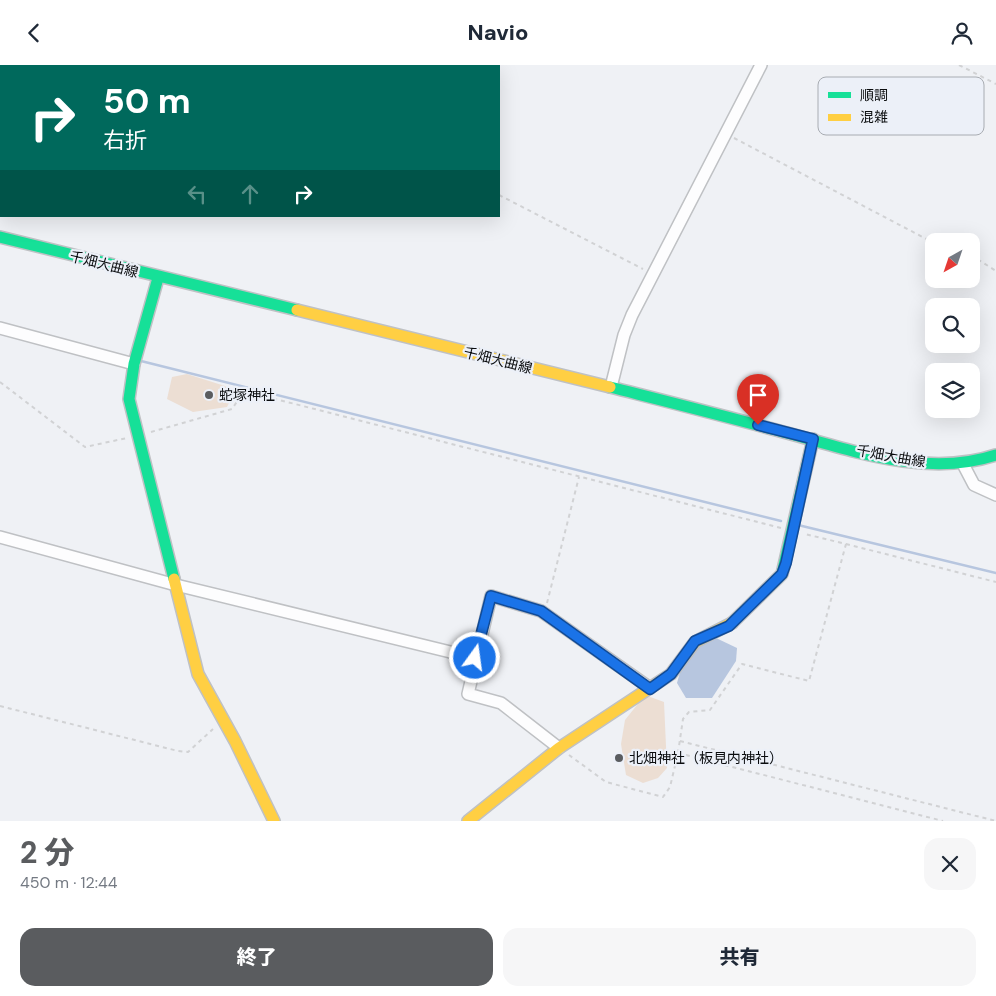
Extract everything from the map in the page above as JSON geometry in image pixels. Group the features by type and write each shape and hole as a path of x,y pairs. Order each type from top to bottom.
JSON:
{"street":[{"path":"612,387 624,335 653,274 761,65"},
{"name":"千畑大曲線","path":"0,237 908,461 963,464 996,455"},
{"path":"158,277 134,364 129,399 198,674 223,719 274,821"},
{"path":"0,328 134,364"},
{"path":"468,821 559,747 671,674 695,641 729,626 782,574 794,531 813,439"},
{"path":"963,464 974,485 996,495"},
{"path":"0,537 176,585 475,658"},
{"path":"559,747 500,703 468,694 491,596 541,611 650,689"}],"path":[{"path":"959,65 982,77"},
{"path":"984,78 996,84"},
{"path":"725,134 925,238"},
{"path":"500,196 653,274"},
{"path":"980,261 996,271"},
{"path":"0,382 85,447 139,435 232,409 244,391 996,582"},
{"path":"541,611 548,602 579,477"},
{"path":"559,747 606,782 662,797 670,787 683,719 689,712 710,710 742,664 809,681 846,544"},
{"path":"0,706 188,752 223,719"},
{"path":"680,741 996,821"},
{"path":"678,753 943,821"}],"shaded area":[{"path":"187,374 225,386 234,393 227,407 193,412 167,399 172,377"},
{"path":"645,695 664,702 667,768 658,778 643,783 626,775 621,744 625,720"}],"water":[{"path":"716,638 737,648 736,661 712,698 686,698 677,683 682,665 704,639"}],"waterway":[{"path":"141,361 781,521"},
{"path":"798,525 996,573"}],"traffic: fast":[{"path":"0,237 297,310"},
{"path":"158,278 134,364 129,399 174,579"},
{"path":"610,387 885,458 941,464 969,462 996,455"},
{"path":"732,623 782,574 813,439"}],"traffic: slow":[{"path":"297,310 610,387"},
{"path":"174,579 198,674 235,741 274,821"},
{"path":"468,821 559,748 671,674 695,642 732,623"}],"place":[{"name":"蛇塚神社","path":"209,395"},
{"name":"北畑神社（板見内神社）","path":"619,758"}],"route":[{"path":"475,658 491,596 541,611 650,689 671,674 695,641 729,626 782,574 786,563 813,439 758,425"}]}
